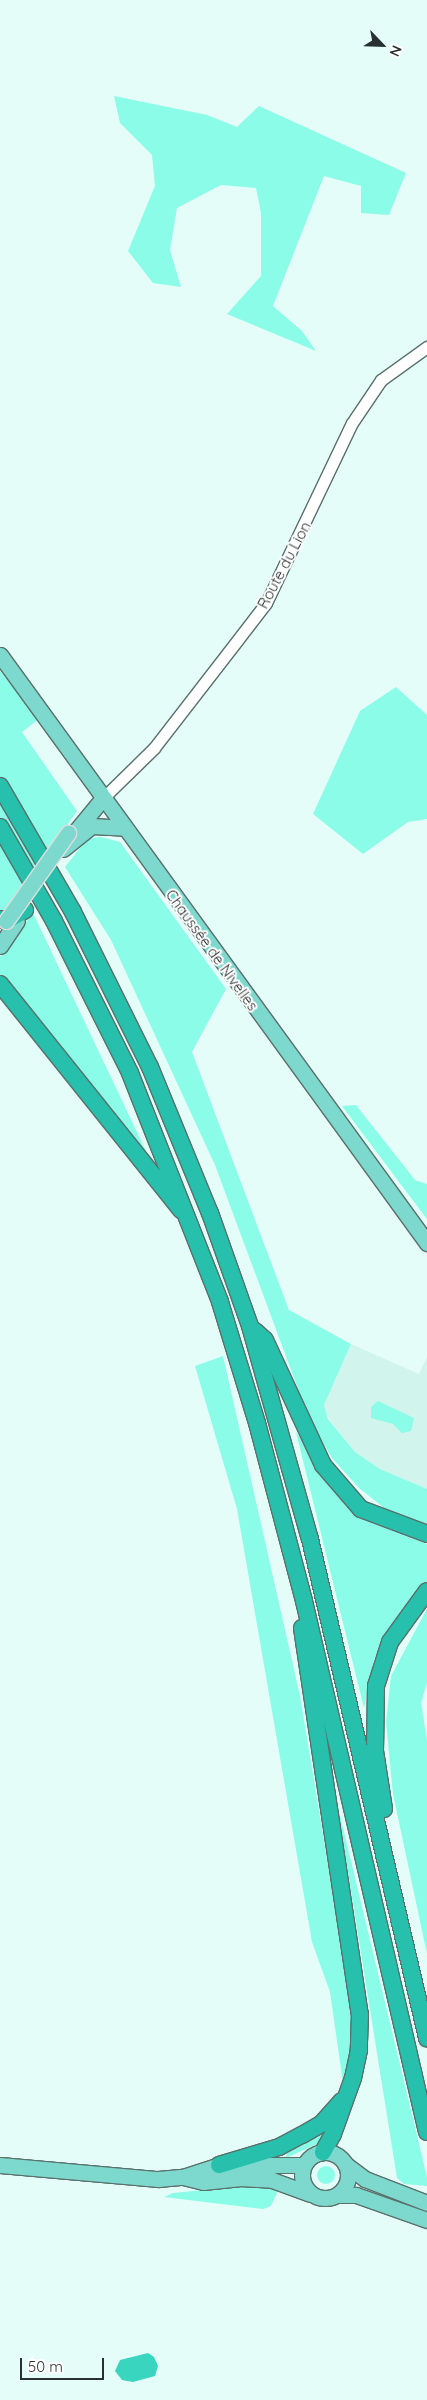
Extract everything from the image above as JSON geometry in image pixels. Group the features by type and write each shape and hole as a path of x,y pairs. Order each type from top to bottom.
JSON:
{"highway":[{"path":"0,786 73,912 150,1067 210,1213 250,1326 310,1539 427,2038"},
{"path":"0,827 54,921 130,1073 190,1220 220,1302 257,1423 304,1601 427,2132"},
{"path":"0,984 190,1220"},
{"path":"250,1326 264,1340 323,1465 361,1509 427,1534"},
{"path":"384,1853 387,1822 374,1752 376,1686 390,1642 427,1591"},
{"path":"304,1601 301,1636 360,2014 359,2050 348,2094 333,2134 323,2152"},
{"path":"219,2165 279,2146 302,2135 320,2124 348,2094"}],"main road":[{"name":"Chaussée de Nivelles","path":"0,655 427,1243"},
{"name":"Route du Lion","path":"0,946 10,920 68,840 84,810 103,798"},
{"name":"Route du Lion","path":"10,920 68,840 91,826 125,828"},
{"path":"0,2165 83,2174 158,2179 183,2177 219,2165 303,2165 315,2154 323,2152 332,2153 364,2179 425,2202"},
{"path":"337,2195 348,2178 345,2164"},
{"path":"303,2165 302,2181 311,2194"},
{"path":"183,2177 203,2182 239,2178 272,2180 324,2198 337,2195 356,2195 427,2220"}],"street":[{"name":"Route du Lion","path":"103,798 165,736 266,602 352,423 381,380 427,347"}],"shaded area":[{"path":"114,96 207,115 237,127 259,106 406,173 389,215 361,213 361,186 324,176 273,306 302,331 316,351 227,314 261,276 261,213 256,188 221,185 177,208 170,250 181,287 153,283 128,251 155,186 152,155 120,123"},
{"path":"0,671 39,719 22,732 77,811 0,921"},
{"path":"396,687 427,715 427,819 408,822 363,854 313,814 360,711"},
{"path":"101,837 120,842 226,989 192,1052 289,1310 351,1344 324,1405 328,1419 355,1452 380,1469 427,1489 427,1524 392,1514 359,1488 332,1458 310,1421 215,1165 111,940 65,867 88,838"},
{"path":"33,913 154,1168 0,977 0,957"},
{"path":"356,1105 415,1180 427,1184 427,1219 342,1106"},
{"path":"351,1344 419,1374 427,1357 427,1489 380,1469 355,1452 329,1419 324,1405"},
{"path":"223,1356 300,1696 354,2022 351,2055 343,2083 330,1992 312,1942 237,1509 195,1366"},
{"path":"378,1401 414,1418 411,1431 402,1433 393,1424 371,1418 371,1407"},
{"path":"296,1432 360,1518 427,1544 427,1587 397,1617 374,1659 364,1708"},
{"path":"427,1609 427,1683 421,1703 427,1740 427,1954 393,1794 386,1722 391,1676"},
{"path":"337,1803 427,2177 427,2186 404,2184 397,2178"},
{"path":"323,2133 327,2134 319,2143 286,2158 287,2152"},
{"path":"322,2166 330,2166 335,2171 333,2182 322,2184 317,2179 317,2171"},
{"path":"234,2187 277,2188 277,2193 271,2206 263,2209 164,2197 173,2193"},
{"path":"148,2353 154,2357 158,2366 155,2376 133,2382 122,2380 115,2371 120,2360"}]}
